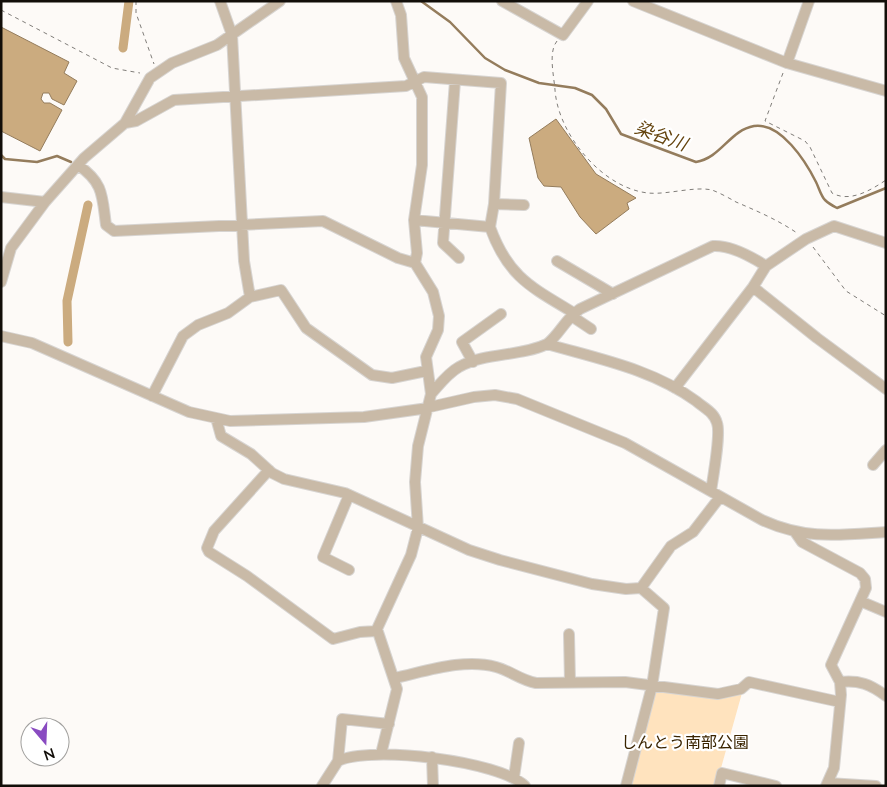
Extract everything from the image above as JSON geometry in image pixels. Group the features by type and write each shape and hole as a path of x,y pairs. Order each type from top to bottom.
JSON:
{"street":[{"path":"220,1 232,35 244,261 250,297"},
{"path":"1,282 11,248 45,202 78,165 125,123 153,75 172,63 212,48 280,1"},
{"path":"381,754 397,694 395,678 377,631 380,620 411,556 418,528 415,482 418,446 431,394 426,371 426,357 438,330 439,316 432,292 415,263 417,253 414,220 422,165 422,97 404,58 401,16 396,1"},
{"path":"502,1 563,35 588,1"},
{"path":"633,1 787,63 886,91"},
{"path":"787,63 809,1"},
{"path":"125,123 136,121 174,100 406,86 424,77 454,81 501,83 494,204 490,227 498,250 525,284 574,313 576,319 591,329"},
{"path":"454,81 443,243 459,258"},
{"path":"78,165 92,175 101,188 106,225 114,231 324,221 398,258 415,263"},
{"path":"1,197 45,202"},
{"path":"494,204 524,205"},
{"path":"414,220 490,227"},
{"path":"675,388 753,287 766,266 806,239 834,226 886,243"},
{"path":"431,394 459,366 533,350 547,344 556,337 574,313 713,246 720,246 754,259 766,266"},
{"path":"557,260 613,294"},
{"path":"753,287 886,389"},
{"path":"152,396 183,336 198,325 228,313 250,297 281,290 306,328 372,374 392,378 426,371"},
{"path":"473,362 462,342 502,314"},
{"path":"1,336 32,343 189,412 216,418 253,421 364,417 495,395 517,399 607,434 762,520 795,532 833,535 886,532"},
{"path":"547,344 626,365 652,376 675,388 712,413 718,424 715,494 693,532 671,546 642,588"},
{"path":"216,418 221,436 251,454 269,470 284,479 349,495 418,528 500,560 610,588 642,588 664,608 652,686 626,786"},
{"path":"873,465 886,450"},
{"path":"269,470 214,531 207,548 209,552 248,576 333,639 360,632 377,631"},
{"path":"349,495 323,558 350,570"},
{"path":"795,532 802,542 860,573 865,579 866,588 831,665 840,682 840,702 834,768 827,784 876,786"},
{"path":"860,602 886,612"},
{"path":"569,634 570,682"},
{"path":"395,678 450,666 484,665 498,667 522,680 625,682 718,694 741,689 749,682 840,702"},
{"path":"840,682 854,680 866,683 886,696"},
{"path":"322,786 338,761 342,719 389,724"},
{"path":"514,777 519,743"},
{"path":"338,761 349,757 381,754 432,757 514,777 525,786"},
{"path":"432,757 433,786"},
{"path":"719,786 722,774 776,786"}],"path":[{"path":"1,10 112,68 153,75 136,13 136,1"},
{"path":"563,35 554,45 552,57 555,96 563,123 597,170 634,191 650,193 711,190 784,224 806,239 846,291 886,316"},
{"path":"787,63 765,121 804,140 814,155 826,185 832,193 838,196 851,196 870,190 886,180"}],"green space":[{"name":"しんとう南部公園","path":"653,693 716,698 742,693 716,786 630,786"}],"shaded area":[{"path":"1,27 69,62 64,73 77,81 64,105 52,99 49,93 43,93 41,99 44,103 50,103 62,110 40,151 1,131"},
{"path":"556,119 596,174 636,198 627,203 629,209 596,234 580,217 561,187 544,186 538,178 529,138"}],"waterway":[{"path":"123,48 129,1"},
{"name":"染谷川","path":"421,1 450,22 485,58 505,70 539,83 575,88 592,95 606,109 621,134 696,162 712,155 738,133 754,126 764,126 774,130 791,145 806,164 821,194 829,203 837,208 886,188"},
{"path":"1,155 5,159 37,162 57,156 71,162"},
{"path":"68,342 67,301 88,205"}]}
